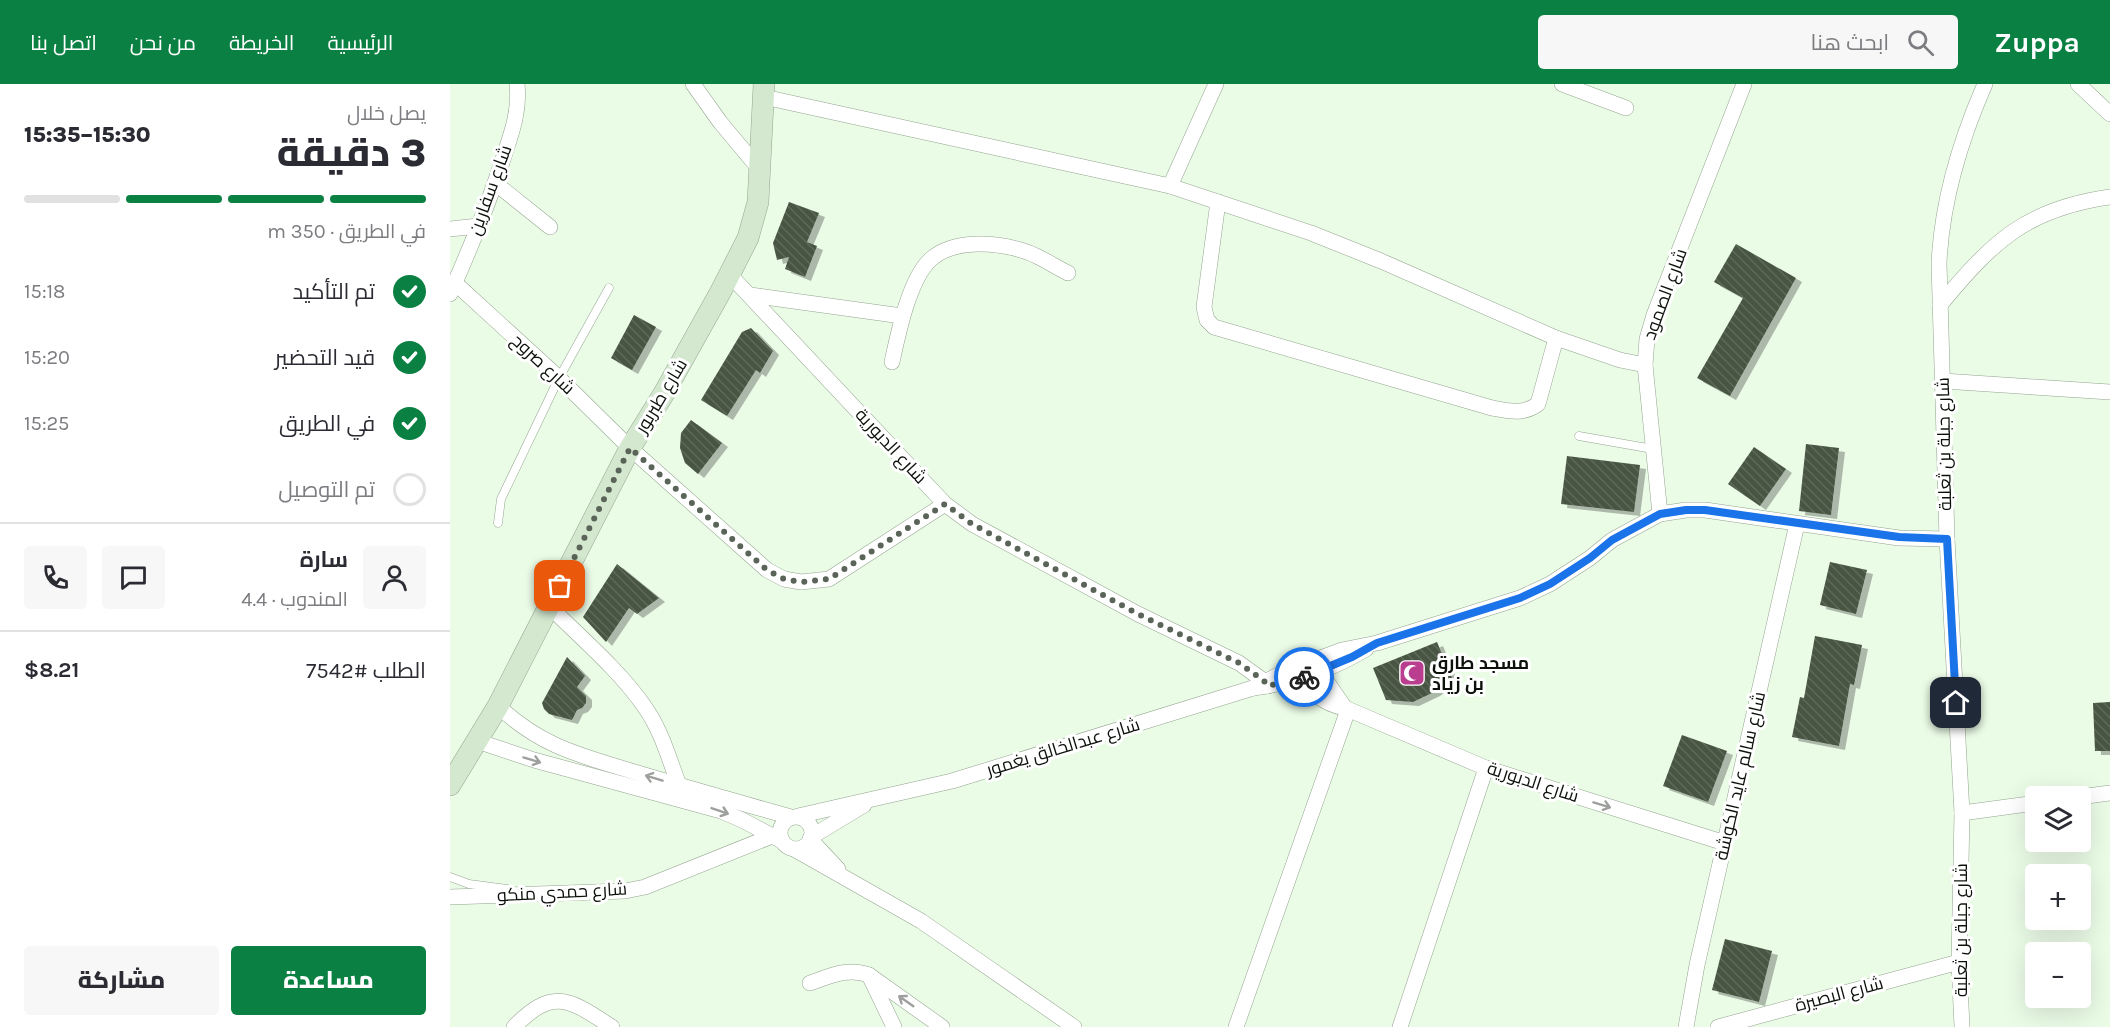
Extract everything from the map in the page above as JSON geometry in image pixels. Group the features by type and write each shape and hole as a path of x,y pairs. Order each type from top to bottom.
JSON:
{"street":[{"name":"شارع سفارين","path":"452,288 495,183 515,121 517,84"},
{"path":"693,84 720,122 760,170"},
{"path":"1170,186 1216,84"},
{"path":"1562,84 1626,108"},
{"name":"شارع الصمود","path":"1660,514 1645,365 1647,339 1654,315 1744,84"},
{"name":"شارع جبلة بن ثعلبة","path":"1962,1027 1959,962 1962,813 1947,539 1940,230 1948,191 1971,115 1985,84"},
{"path":"2078,84 2110,114"},
{"path":"764,90 1170,186 1311,233 1381,261 1556,338 1620,360 1645,365"},
{"name":"شارع طبربور","path":"450,785 498,706 630,448 663,395 748,238 755,215 760,170 764,90"},
{"path":"495,183 550,227"},
{"path":"1940,305 1974,264 2007,235 2045,212 2083,201 2110,197"},
{"path":"1218,202 1204,307 1207,320 1214,327 1512,412 1522,412 1538,405 1556,338"},
{"path":"450,230 478,226"},
{"path":"892,362 902,316 917,280 929,261 945,250 971,244 1009,248 1028,253 1068,273"},
{"name":"شارع الدبورية","path":"730,275 945,504 972,524 1008,544 1138,614 1239,663 1262,685"},
{"name":"شارع صروح","path":"452,288 559,378 630,448 767,570 784,579 817,582 829,579 945,504"},
{"path":"750,295 902,316"},
{"path":"1943,381 2110,392"},
{"name":"شارع عبدالخالق يغمور","path":"794,817 952,781 1298,673 1342,650 1377,643 1520,598 1550,584 1590,558 1612,540 1660,514 1705,510 1797,525 1899,537 1947,539"},
{"name":"شارع سالم عايد الكوشة","path":"1686,1027 1697,964 1797,525"},
{"path":"549,606 645,706 657,728 679,785"},
{"path":"1236,1027 1347,709 1316,665"},
{"name":"شارع الدبورية","path":"1298,673 1317,697 1334,706 1347,709 1486,768 1725,843"},
{"path":"498,706 527,730 551,744 679,785 803,818 811,826 811,838 845,876"},
{"path":"477,741 534,760 721,811 845,876 921,921 1074,1027"},
{"path":"1400,1027 1486,768"},
{"path":"2091,796 2110,793"},
{"name":"شارع عبدالخالق يغمور","path":"811,838 872,800"},
{"path":"1962,813 2025,804"},
{"path":"794,817 784,821 780,827 779,834 783,842 802,848 811,838"},
{"name":"شارع حمدي منكو","path":"450,897 625,891 645,887 783,842"},
{"name":"شارع البصيرة","path":"1718,1027 1959,962"},
{"path":"810,983 851,970 869,975 942,1027"},
{"path":"869,975 894,1027"},
{"path":"514,1027 540,1006 549,1001 559,1000 588,1011 612,1027"}],"lane":[{"path":"498,523 501,499 559,378 609,288"},
{"path":"1579,436 1653,449"},
{"path":"450,877 469,884 532,893"}],"building":[{"path":"789,202 819,213 807,242 817,246 805,277 785,269 789,257 777,260 773,243"},
{"path":"1736,244 1796,278 1730,396 1697,378 1743,298 1714,282"},
{"path":"634,315 656,327 632,370 611,358"},
{"path":"751,328 773,351 760,373 756,370 727,416 701,400 742,332"},
{"path":"691,420 722,443 698,474 685,463 680,448 681,433"},
{"path":"1806,444 1839,448 1831,515 1799,511"},
{"path":"1754,447 1786,469 1760,506 1728,484"},
{"path":"1567,456 1640,465 1634,512 1561,504"},
{"path":"1830,562 1867,570 1856,614 1820,605"},
{"path":"617,564 659,598 637,614 629,608 606,642 583,617"},
{"path":"1815,636 1862,645 1854,685 1850,684 1839,746 1792,737 1800,697 1804,698"},
{"name":"مسجد طارق بن زياد","path":"1437,642 1452,678 1434,692 1413,702 1386,700 1373,668"},
{"path":"567,657 585,676 577,687 586,696 586,703 577,710 572,720 549,714 542,703"},
{"path":"2110,702 2110,751 2095,751 2093,703"},
{"path":"1682,735 1727,751 1708,802 1663,786"},
{"path":"1725,939 1772,951 1759,1002 1712,990"}],"way so far":[{"path":"560,586 630,448 767,570 784,579 801,582 829,579 945,504 972,524 1008,544 1138,614 1239,663 1268,686 1292,682 1304,677"}],"place":[{"name":"مسجد طارق بن زياد","path":"1412,673"}],"route":[{"path":"1304,677 1352,657 1377,643 1520,598 1550,584 1590,558 1612,540 1660,514 1705,510 1797,525 1899,537 1947,539 1956,703"}]}
